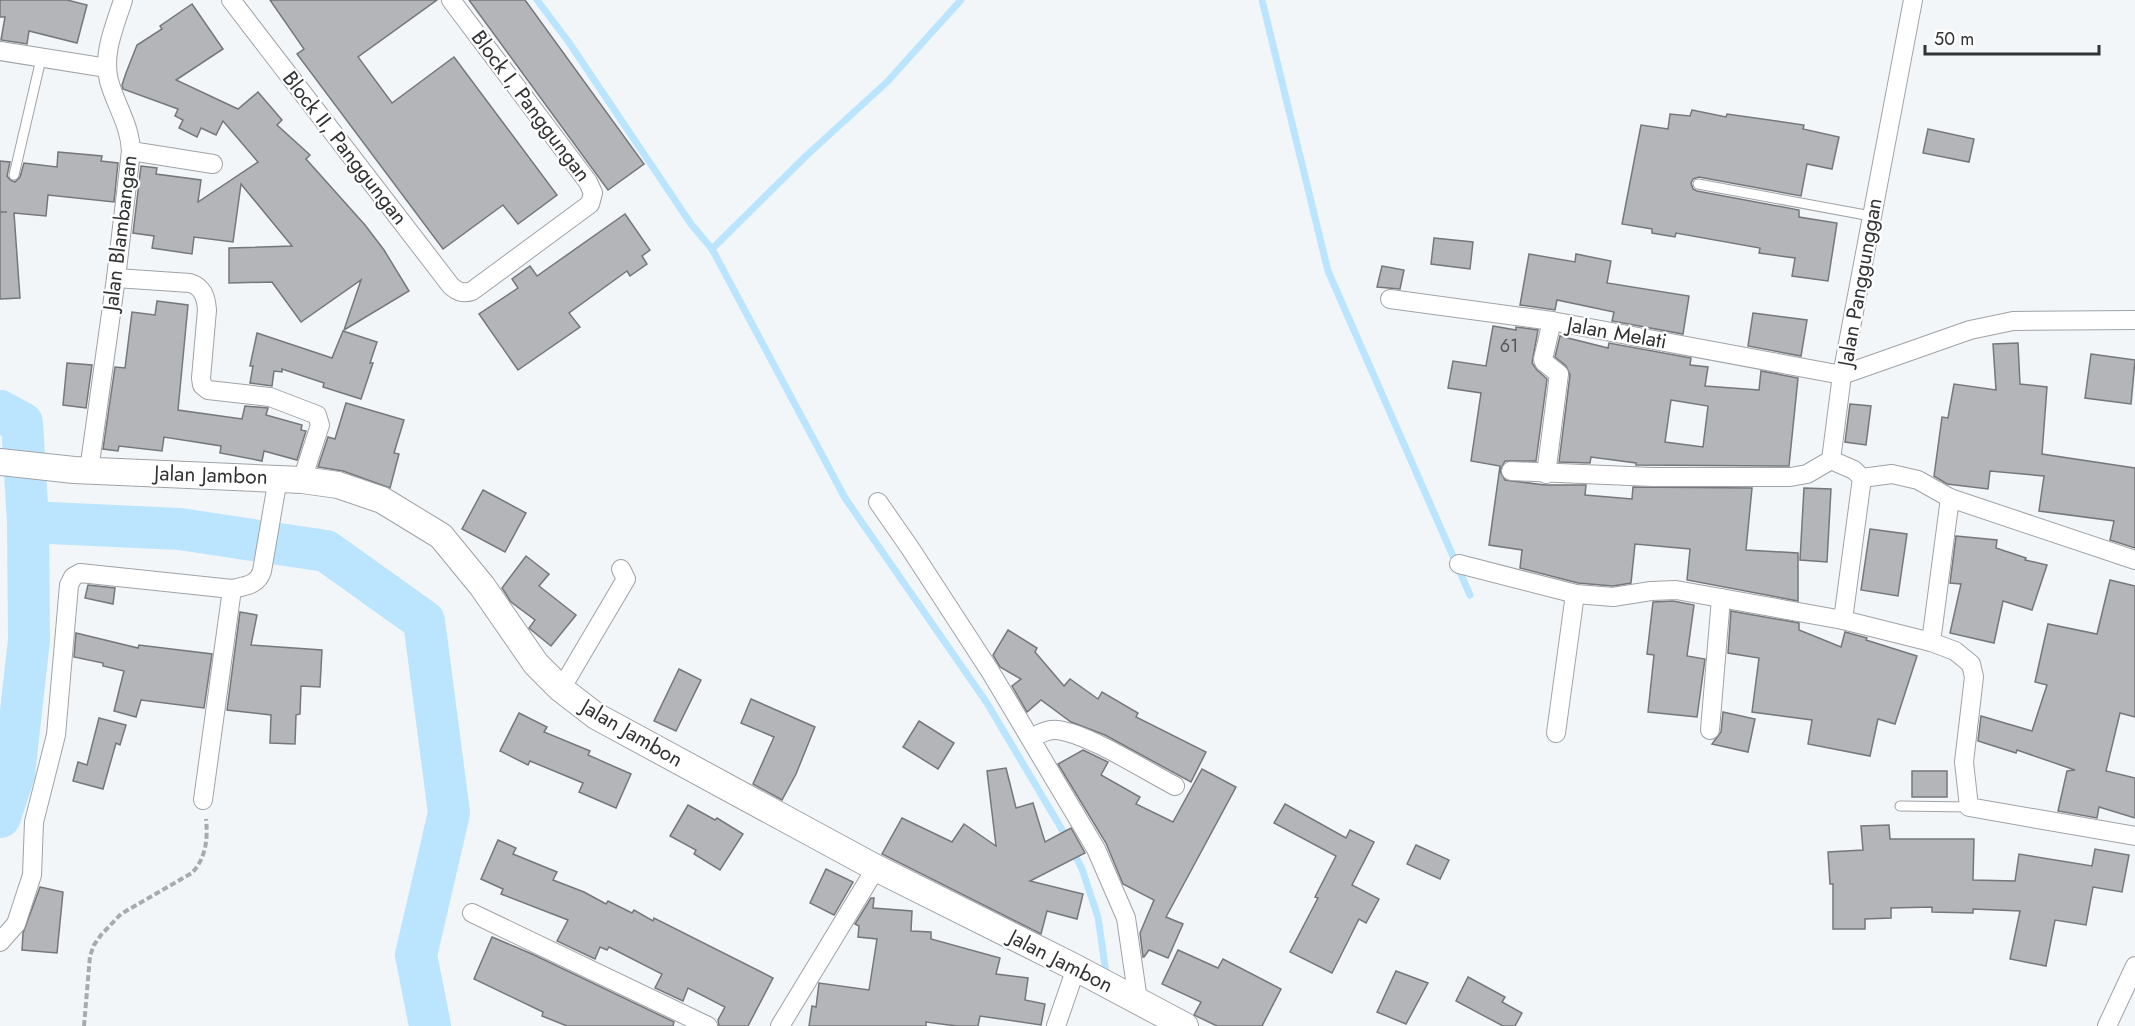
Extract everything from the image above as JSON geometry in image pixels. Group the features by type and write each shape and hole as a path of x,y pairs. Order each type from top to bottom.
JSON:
{"main road":[{"name":"Jalan Jambon","path":"0,462 81,470 290,479 338,485 382,500 441,536 482,586 536,664 561,689 596,716 876,868 1076,968 1185,1026"}],"street":[{"name":"Jalan Blambangan","path":"81,470 116,278 130,151 129,133 112,91 107,68 108,49 123,0"},
{"name":"Block II, Panggungan","path":"231,0 451,286 461,293"},
{"name":"Block I, Panggungan","path":"451,0 588,182 593,193 590,204 472,291 461,293"},
{"name":"Jalan Panggunggan","path":"1913,0 1842,375 1970,330 2013,321 2135,320"},
{"path":"0,51 107,68"},
{"path":"130,151 213,164"},
{"path":"0,942 16,924 32,875 34,822 56,735 69,585 73,577 80,573 232,589 253,584 260,578 272,519 290,479 320,425 317,415 270,397 218,391 202,385 207,310 206,300 200,289 190,283 116,278"},
{"path":"1390,299 1552,321"},
{"name":"Jalan Melati","path":"1546,474 1559,374 1543,359 1552,321 1842,375"},
{"path":"1832,460 1842,375"},
{"path":"1511,471 1653,477 1790,477 1807,474 1832,460"},
{"path":"1832,460 1854,470 1862,478"},
{"path":"1862,478 1892,474 1918,480 1950,498 2135,560"},
{"path":"1843,620 1862,478"},
{"path":"1931,642 1950,498"},
{"path":"878,502 990,671 1096,849 1126,918 1138,1000"},
{"path":"1459,564 1575,594 1613,597 1676,590 1843,620 1931,642 1955,651 1971,664 1974,677 1964,768 1969,807 2135,836"},
{"path":"561,689 626,579 621,569"},
{"path":"203,800 232,589"},
{"path":"1556,733 1575,594"},
{"path":"1710,730 1721,598"},
{"path":"1031,738 1052,730 1070,734 1111,752 1175,786"},
{"path":"780,1026 876,868"},
{"path":"472,913 708,1026"},
{"path":"2107,1026 2135,966"},
{"path":"1056,1026 1076,968"}],"lane":[{"path":"14,175 41,59"},
{"path":"1698,184 1871,216"},
{"path":"1900,806 1969,807"}],"path":[{"path":"84,1026 88,971 94,945 121,914 192,873 200,864 205,852 207,834 203,800"}],"building":[{"path":"0,0 67,0 87,5 77,43 29,31 27,44 1,40 5,17 0,17"},
{"path":"270,0 437,0 358,57 392,103 454,57 557,195 518,224 503,205 443,249 297,54 304,49"},
{"path":"469,0 525,0 644,164 608,190"},
{"path":"192,4 223,49 176,80 238,109 258,92 282,120 277,125 310,155 306,159 365,225 384,250 409,291 344,330 361,280 301,322 272,282 229,283 229,248 292,246 241,184 233,242 194,237 192,254 152,248 154,236 133,233 141,166 157,168 156,174 201,180 198,202 258,162 223,121 216,135 201,128 197,137 179,128 183,120 175,116 178,109 123,89 122,85 137,45 162,29 160,26"},
{"path":"1692,110 1726,117 1727,114 1804,125 1803,129 1839,137 1832,169 1807,164 1801,196 1699,177 1693,179 1691,183 1693,189 1697,191 1799,210 1799,217 1837,223 1828,281 1792,276 1795,258 1759,253 1760,248 1676,233 1675,237 1652,233 1652,229 1622,224 1641,125 1668,129 1670,114 1690,116"},
{"path":"1928,129 1974,139 1969,162 1923,153"},
{"path":"58,152 102,156 101,161 118,163 114,202 48,195 46,216 14,213 20,298 0,299 0,161 10,162 7,176 15,182 20,177 24,163 57,167"},
{"path":"625,214 650,250 642,256 647,264 630,276 627,271 569,313 580,327 518,370 479,314 518,288 512,279 530,266 537,276"},
{"path":"1434,238 1473,242 1470,269 1431,264"},
{"path":"1529,254 1575,262 1576,254 1611,261 1607,283 1689,296 1683,334 1612,321 1614,312 1557,300 1555,310 1520,305"},
{"path":"1382,266 1404,270 1400,289 1377,287"},
{"path":"157,301 188,305 178,410 242,419 245,406 268,408 266,415 302,425 301,430 306,431 297,460 264,451 262,461 220,453 221,446 164,437 162,451 119,446 118,451 103,449 115,367 125,368 132,312 155,315"},
{"path":"1753,313 1807,320 1801,356 1748,346"},
{"path":"1493,326 1516,330 1516,327 1538,330 1532,363 1547,379 1536,461 1505,461 1500,471 1505,480 1545,485 1586,485 1585,495 1632,499 1633,487 1752,488 1746,550 1798,553 1798,601 1687,580 1690,549 1635,544 1631,583 1613,586 1578,583 1520,568 1522,550 1489,545 1500,466 1471,461 1481,393 1448,388 1453,361 1486,366"},
{"path":"343,331 377,342 370,363 373,363 361,399 323,387 324,383 282,369 282,372 274,371 272,386 250,383 253,366 250,366 257,333 332,358"},
{"path":"1560,336 1608,348 1609,343 1691,358 1690,365 1708,367 1705,386 1759,390 1761,371 1798,378 1789,466 1636,465 1636,463 1591,457 1590,463 1559,462 1570,375 1566,366 1555,357","holes":["1671,400 1708,406 1703,447 1665,442"]},
{"path":"2018,343 2020,384 2047,387 2042,454 2135,468 2135,548 2110,540 2114,521 2039,511 2044,476 1990,471 1988,489 1947,484 1934,476 1942,417 1948,418 1954,384 1996,390 1993,344"},
{"path":"2091,354 2135,360 2131,404 2085,398"},
{"path":"67,363 92,365 86,408 63,405"},
{"path":"346,403 404,420 394,453 399,454 390,488 343,471 318,467 328,437 335,439"},
{"path":"1850,404 1871,406 1866,445 1845,442"},
{"path":"1804,488 1831,489 1827,562 1800,560"},
{"path":"483,490 526,513 505,552 462,529"},
{"path":"1870,529 1907,534 1898,596 1861,590"},
{"path":"1956,536 1997,540 1996,548 2026,558 2025,560 2047,565 2032,610 2003,601 1994,643 1950,633 1961,584 1950,583"},
{"path":"526,556 549,574 539,586 576,615 551,646 529,628 535,620 511,602 502,588"},
{"path":"2110,580 2135,586 2135,717 2120,713 2106,771 2135,778 2135,818 2099,807 2097,818 2058,811 2067,771 2075,770 2017,750 2016,753 1978,741 1981,716 2032,731 2047,685 2035,682 2048,624 2097,634"},
{"path":"88,585 115,588 113,604 85,598"},
{"path":"1673,601 1694,605 1687,656 1705,659 1697,717 1648,712 1654,655 1647,654 1653,602"},
{"path":"1731,611 1799,623 1799,630 1841,647 1845,632 1917,656 1895,724 1878,719 1870,756 1808,744 1812,720 1752,712 1759,658 1728,653"},
{"path":"240,612 257,615 251,645 322,650 320,687 301,686 300,714 296,715 295,744 270,743 271,715 227,710"},
{"path":"1008,630 1037,648 1035,652 1064,686 1070,679 1098,699 1102,692 1138,713 1136,717 1206,752 1191,782 1105,735 1071,722 1041,700 1027,712 1012,686 1021,679 1000,667 993,655"},
{"path":"76,633 138,648 139,645 212,654 204,708 141,700 136,717 114,711 124,671 103,666 103,663 74,657"},
{"path":"679,669 701,680 676,731 654,721"},
{"path":"751,699 815,727 796,774 782,800 753,784 774,737 741,723"},
{"path":"1723,712 1755,719 1748,752 1712,744 1721,732"},
{"path":"519,713 547,727 544,732 590,751 588,755 631,774 616,808 579,792 583,783 530,761 528,765 500,751"},
{"path":"99,718 126,725 120,745 116,743 103,789 73,781 78,762 87,765"},
{"path":"919,721 954,743 938,769 903,747"},
{"path":"1083,750 1108,762 1101,775 1140,797 1136,804 1173,822 1202,769 1236,787 1166,917 1183,924 1168,958 1149,950 1143,957 1140,933 1154,900 1123,884 1106,843 1058,764"},
{"path":"1006,768 1016,808 1033,803 1045,842 1071,828 1085,853 1030,881 1083,894 1077,919 1047,911 1041,934 882,854 902,818 952,842 964,824 996,846 987,771"},
{"path":"1912,771 1947,771 1947,797 1912,797"},
{"path":"1285,804 1346,838 1350,830 1374,842 1352,885 1379,899 1366,923 1359,919 1332,973 1290,952 1318,898 1315,897 1336,856 1274,823"},
{"path":"688,805 715,820 717,818 743,834 720,870 694,854 696,850 670,836"},
{"path":"1889,825 1890,839 1974,839 1973,880 2015,881 2019,854 2092,866 2095,849 2129,855 2122,892 2093,887 2086,925 2055,920 2046,966 2010,959 2020,911 1973,909 1973,913 1932,912 1932,907 1891,908 1891,918 1865,919 1865,929 1833,929 1833,884 1830,884 1828,852 1863,850 1861,826"},
{"path":"498,840 516,848 513,854 557,872 553,880 584,892 606,904 608,901 632,913 634,910 653,921 654,918 773,978 748,1026 719,1026 718,1020 725,1007 688,988 683,1001 655,988 662,974 609,947 607,950 600,947 595,959 557,941 568,920 501,894 503,889 481,879"},
{"path":"1416,845 1449,860 1440,879 1407,864"},
{"path":"826,869 853,882 834,915 810,903"},
{"path":"40,887 63,892 57,953 22,950 23,933"},
{"path":"871,898 874,898 873,908 912,911 911,931 931,932 931,939 1000,958 996,974 1028,978 1025,1000 1045,1004 1041,1025 980,1016 978,1026 926,1022 926,1026 809,1026 812,1006 816,1007 819,983 869,990 877,939 858,937 859,926 855,924"},
{"path":"492,937 674,1022 673,1026 567,1026 542,1016 543,1012 474,979"},
{"path":"1178,950 1218,968 1223,959 1281,989 1262,1026 1217,1026 1194,1015 1201,1002 1162,984"},
{"path":"1396,971 1428,983 1406,1024 1377,1012"},
{"path":"1468,977 1505,997 1502,1002 1522,1013 1515,1026 1503,1026 1456,1001"}],"waterway":[{"path":"537,0 568,41 691,224 712,249 845,498 987,703 1067,838"},
{"path":"712,249 807,155 887,82 961,0"},
{"path":"1262,0 1328,271 1470,595"},
{"path":"0,411 22,423 28,522 29,640 14,774 0,817"},
{"path":"28,522 180,529 326,551 424,621 449,813 416,955 430,1026"},
{"path":"1073,851 1082,869 1098,917 1106,973"}]}
